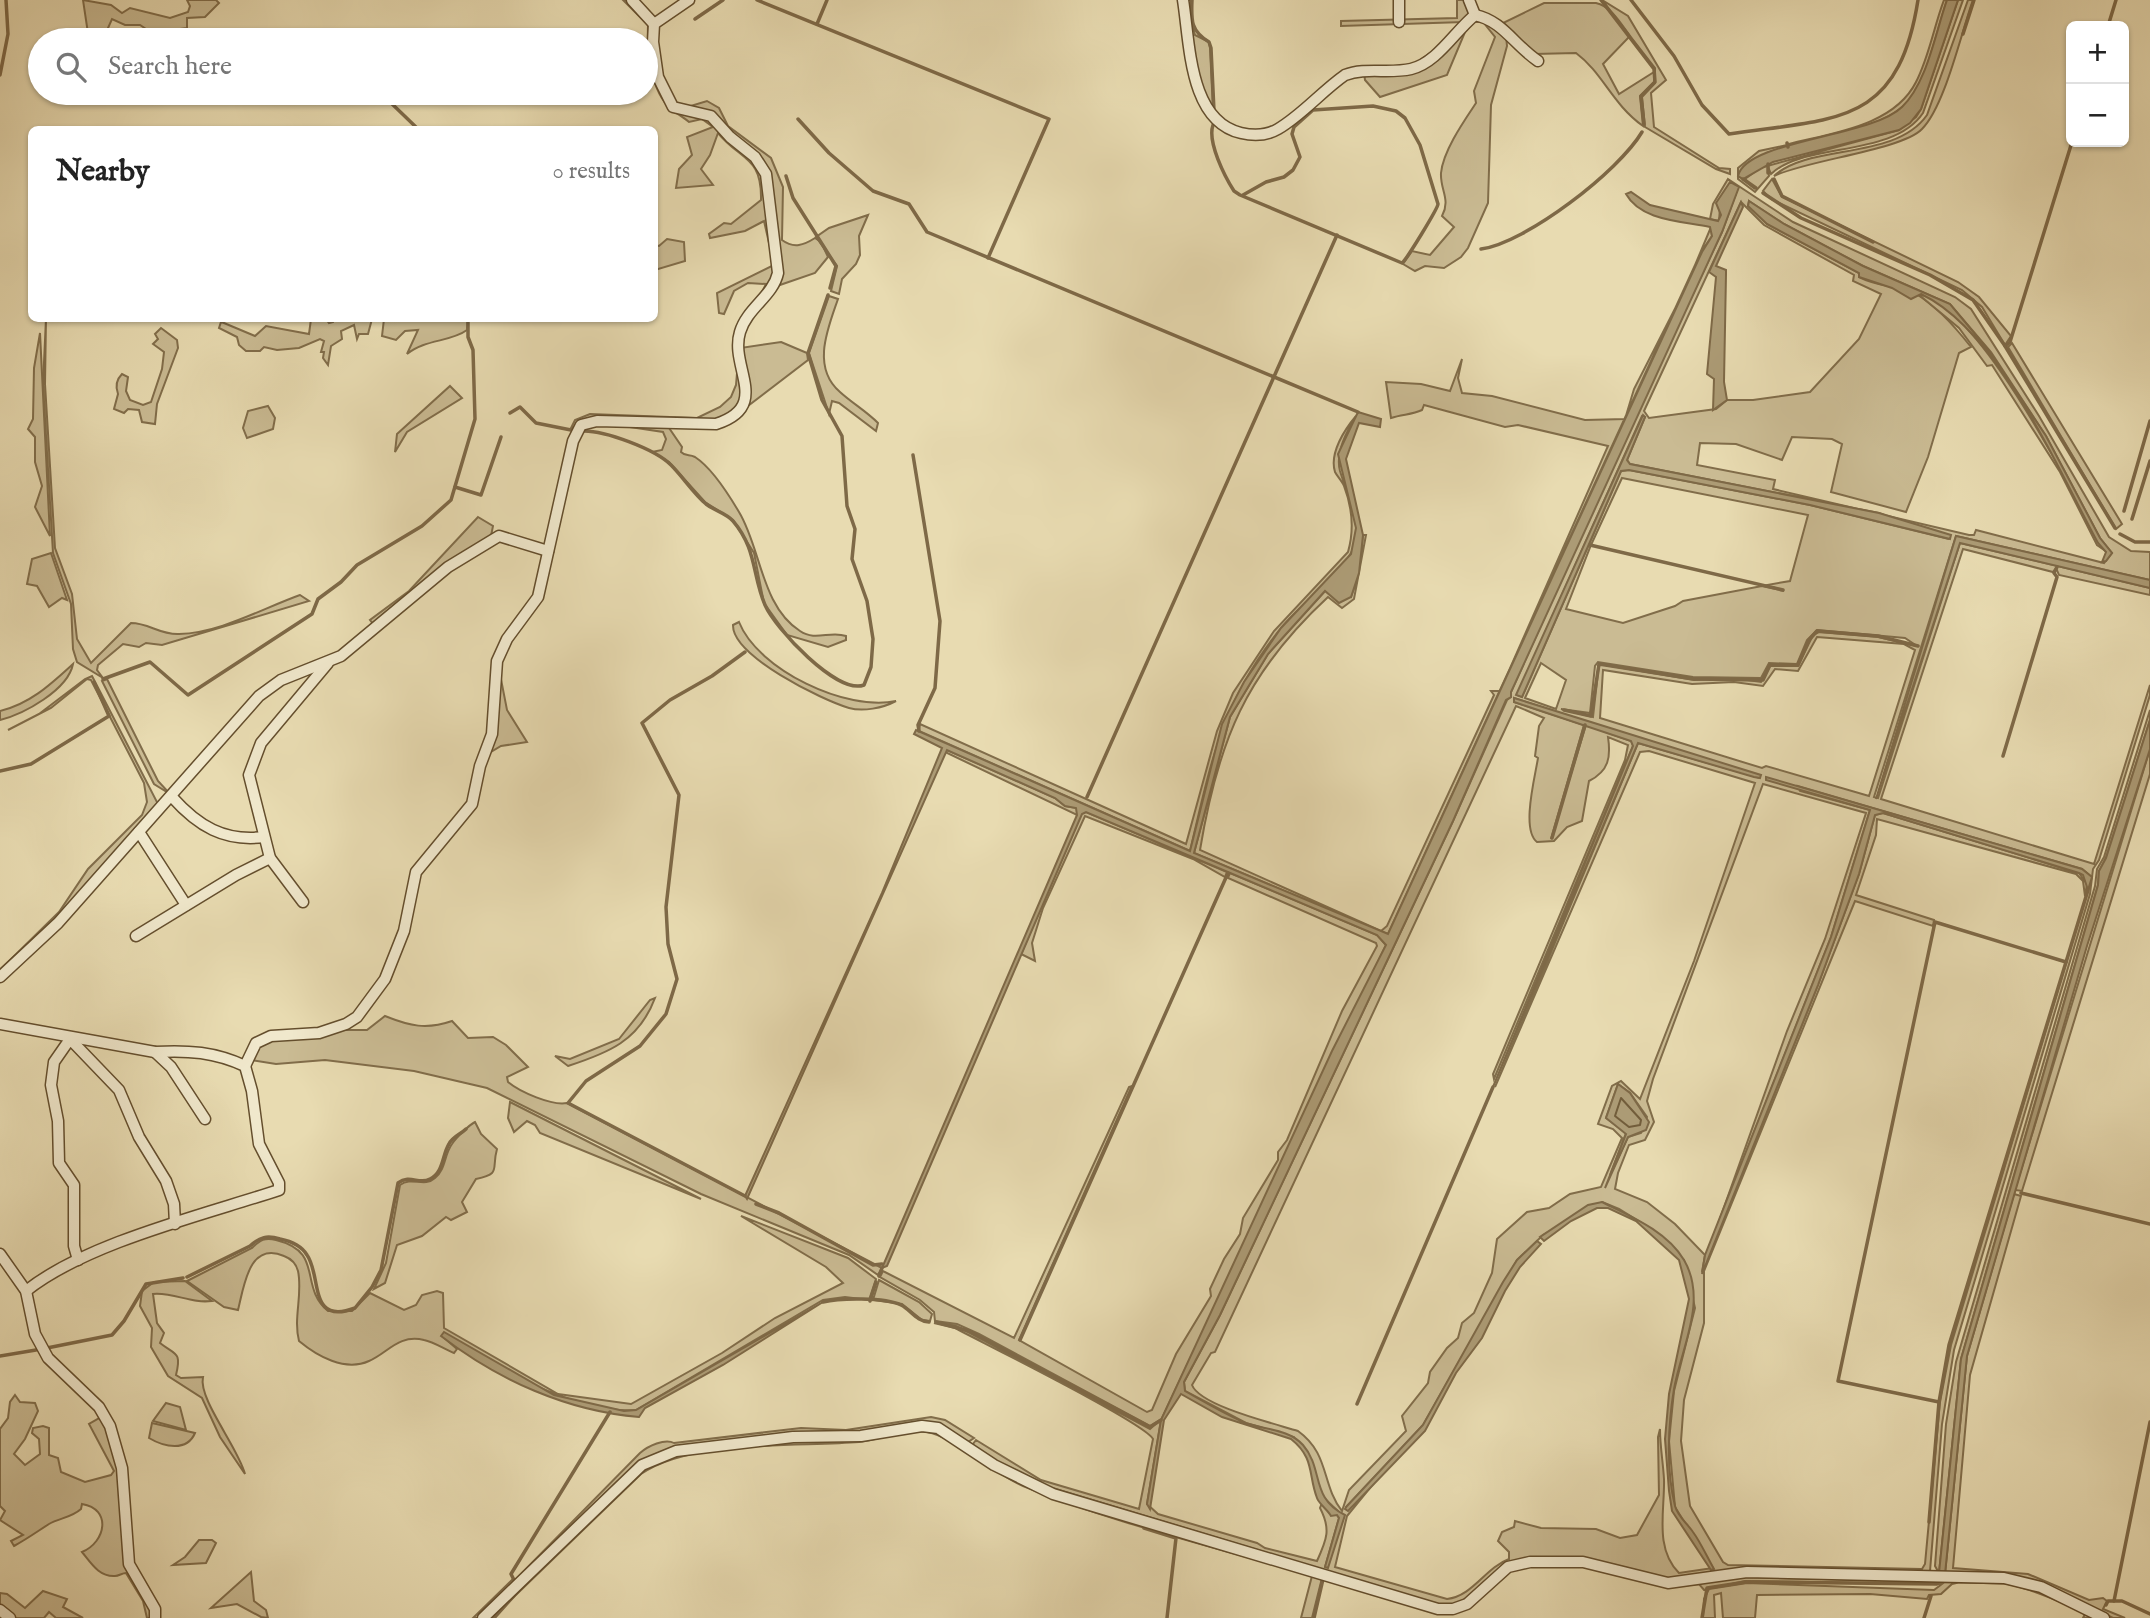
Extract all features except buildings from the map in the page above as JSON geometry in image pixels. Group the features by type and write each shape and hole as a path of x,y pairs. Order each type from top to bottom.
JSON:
{"street":[{"path":"632,0 654,24 654,28"},
{"path":"654,24 689,0"},
{"path":"1183,0 1199,95 1206,110 1220,126 1259,135 1277,130 1345,75 1354,71 1415,68 1429,59 1475,15"},
{"path":"1399,0 1399,22"},
{"path":"1469,0 1475,15"},
{"path":"1475,15 1493,19 1524,51 1538,61"},
{"path":"26,1292 44,1276 78,1260 279,1190 275,1173 259,1143 252,1091 245,1066 256,1043 271,1037 319,1033 346,1024 357,1017 384,979 404,931 416,872 472,804 480,766 492,734 497,661 507,639 538,597 573,440 581,425 597,421 716,424 727,420 743,406 747,388 738,344 740,331 750,313 776,282 778,273 766,174 755,156 730,137 711,116 673,107 658,71"},
{"path":"303,902 270,858 249,785 252,762 261,743 330,661 448,567 499,536 548,551"},
{"path":"0,977 58,923 259,696 281,680 330,661"},
{"path":"172,797 200,824 217,833 246,839 264,837"},
{"path":"139,832 186,905"},
{"path":"136,936 270,858"},
{"path":"0,1024 70,1039 155,1052 220,1055 245,1066"},
{"path":"70,1039 119,1090 139,1137 166,1181 174,1205 175,1224"},
{"path":"70,1039 54,1062 51,1085 58,1121 58,1163 75,1185 74,1247 78,1260"},
{"path":"155,1052 170,1067 205,1119"},
{"path":"0,1254 26,1292 38,1343 48,1357 99,1407 110,1426 122,1468 129,1564 155,1609 155,1618"},
{"path":"483,1618 626,1480 656,1457 677,1451 793,1437 861,1436 922,1426 938,1428 994,1465 1053,1494 1340,1577 1438,1609 1453,1609 1467,1604 1508,1567 1530,1562 1558,1561 1583,1562 1668,1583 1747,1572 2004,1578 2041,1587 2104,1618"},
{"path":"0,1610 10,1618"}],"shaded area":[{"path":"83,0 111,5 122,13 130,8 170,18 188,12 190,6 187,0 216,0 219,3 205,17 187,18 187,28 144,28 140,25 125,25 112,19 108,28 87,28"},
{"path":"623,0 629,0 651,24 651,28"},
{"path":"1185,0 1191,0 1191,19 1195,35 1209,42 1213,109 1202,96"},
{"path":"1457,0 1464,0 1470,16 1464,22 1341,26 1341,21 1457,18"},
{"path":"1602,0 1628,16 1666,80 1651,93 1654,127 1719,168 1730,169 1730,174 1716,169 1645,127 1642,97 1655,83 1655,68"},
{"path":"1944,0 1947,0 1925,71 1906,104 1877,122 1859,129 1789,147 1789,144 1842,131 1877,118 1906,97 1921,72"},
{"path":"1958,0 1963,0 1923,113 1909,127 1870,144 1804,157 1771,174 1768,167 1769,176 1755,192 1738,179 1738,168 1759,151 1787,145 1767,153 1739,176 1755,189 1745,179 1760,168 1899,130 1916,117"},
{"path":"1968,0 1973,0 1952,68 1938,104 1922,129 1895,143 1774,176 1789,166 1808,159 1874,146 1913,129 1927,115"},
{"path":"1544,3 1596,3 1606,8 1619,21 1630,36 1603,64 1619,94 1654,72 1654,82 1640,96 1643,126 1623,108 1594,70 1576,53 1534,54 1503,23"},
{"path":"1478,18 1506,36 1507,46 1491,105 1488,203 1468,248 1461,257 1444,268 1425,266 1415,271 1403,264 1412,251 1430,255 1454,227 1442,216 1446,204 1441,173 1455,137 1476,103 1474,91 1495,37 1483,22 1474,22 1465,32 1447,75 1380,97 1365,80 1364,73 1404,72"},
{"path":"658,65 673,107 711,119 763,172 776,273 762,292 766,284 748,283 734,291 724,314 719,313 717,293 774,265 764,221 745,231 710,238 709,234 724,223 731,224 761,200 758,175 748,160 718,133 710,155 701,169 713,185 676,188 679,169 692,155 687,137 713,127 702,119 689,122 669,107 658,90"},
{"path":"707,101 719,108 728,126 771,158 783,187 782,240 795,245 815,238 821,242 828,257 815,273 774,287 769,178 722,126 684,108"},
{"path":"1728,179 1793,222 1955,297 1971,309 2039,416 2109,537 2131,551 2150,552 2150,580 1956,536 1874,797 1878,798 1960,543 2150,588 2150,595 2059,575 2056,568 2053,572 1963,549 1881,799 2094,864 2150,685 2150,695 2099,860 2093,869 2090,894 1954,1350 1942,1424 1930,1571 1668,1579 1608,1565 1525,1561 1469,1597 1455,1604 1440,1605 1026,1480 973,1444 976,1440 1041,1480 1139,1509 1153,1439 1123,1417 1062,1383 955,1328 934,1323 956,1326 1150,1429 1160,1420 1150,1426 979,1334 957,1324 935,1321 934,1312 920,1300 880,1277 883,1271 1014,1338 1129,1087 1132,1086 1019,1340 1147,1412 1152,1410 1176,1354 1211,1296 1210,1289 1240,1234 1243,1218 1278,1160 1278,1152 1287,1140 1342,1011 1377,946 1376,943 1228,878 1230,873 1377,935 1386,945 1161,1420 1147,1504 1158,1514 1257,1543 1265,1548 1317,1561 1327,1528 1320,1508 1322,1503 1331,1515 1337,1515 1339,1518 1325,1567 1343,1516 1321,1495 1312,1464 1294,1437 1246,1423 1185,1391 1184,1382 1220,1315 1453,821 1507,700 1511,697 1636,415 1722,232 1738,188 1720,208 1719,221 1710,219 1713,204","holes":["1749,201 1784,224 1863,266 1950,304 1991,352 2046,436 2100,538 2112,553 2104,563 1976,530 1974,535 1969,535 1885,515 1949,539 1810,505 1629,470 1621,471 1522,697 1517,695 1642,416 1645,417 1627,460 1630,464 1856,508 1773,489 1775,480 1697,465 1700,443 1736,444 1782,460 1792,437 1832,439 1842,444 1831,492 1906,512 1928,457 1959,353 1971,347 1946,318 1924,299 1910,291 1859,277 1859,273 1767,224 1748,206","1741,202 1764,225 1854,275 1853,281 1881,294 1859,339 1810,392 1753,400 1727,400 1716,409 1649,418 1644,411","1622,478 1808,515 1790,581 1767,585 1784,591 1762,586 1683,601 1623,623 1566,609 1591,545","1817,630 1905,638 1917,646 1878,637 1819,632 1813,635 1798,666 1770,666 1761,682 1733,678 1694,680 1599,664 1593,717 1561,709 1590,713 1595,666 1598,662 1693,677 1761,678 1769,663 1797,664 1807,640","1817,637 1904,644 1915,650 1869,796 1766,766 1762,768 1600,718 1603,670 1692,684 1734,682 1763,686 1775,669 1798,671","1541,663 1566,680 1556,709 1525,698","1514,698 1760,778 1638,743 1495,1087 1640,752 1649,751 1755,783 1694,961 1640,1099 1621,1081 1612,1086 1598,1124 1613,1129 1622,1138 1601,1187 1570,1194 1549,1208 1527,1212 1497,1239 1492,1273 1474,1313 1462,1323 1458,1338 1447,1348 1430,1372 1428,1383 1402,1416 1406,1431 1349,1490 1342,1511 1335,1501 1315,1449 1298,1431 1223,1407 1198,1393 1192,1385 1211,1353 1215,1352 1516,706 1544,718 1539,726 1535,756 1538,758 1529,815 1532,836 1537,842 1554,841 1567,827 1582,821 1589,781 1601,773 1607,763 1608,737 1628,745 1625,760 1493,1074 1494,1079 1633,746 1631,741 1586,725 1551,839 1584,725 1514,702","1763,784 1866,813 1825,939 1787,1031 1718,1224 1831,937 1870,810 1800,791 1798,786 2082,869 2092,877 1951,1345 1940,1402 1925,1564 1922,1569 1728,1565 1723,1562 1690,1506 1681,1441 1684,1400 1704,1323 1704,1271 1855,901 1933,926 1934,920 1856,895 1876,835 1877,819 2076,874 2083,881 2085,896 2087,884 2079,873 1883,813 1875,815 1859,874 1818,985 1702,1272 1705,1255 1675,1224 1647,1202 1615,1189 1629,1145 1645,1140 1654,1122 1647,1101 1653,1079","1618,1084 1630,1093 1647,1117 1641,1133 1628,1137 1610,1175 1626,1133 1606,1118","1602,1202 1650,1228 1684,1260 1695,1308 1674,1391 1669,1441 1675,1507 1713,1568 1679,1573 1666,1552 1662,1528 1664,1479 1660,1429 1659,1495 1637,1535 1620,1538 1596,1529 1541,1528 1515,1521 1514,1527 1502,1532 1498,1541 1509,1552 1509,1559 1464,1593 1447,1599 1335,1567 1347,1516 1378,1478 1355,1505 1347,1506 1423,1425 1517,1260 1543,1235"]},
{"path":"1772,179 1782,197 1958,282 1979,297 2011,336 2005,345 1982,307 1962,290 1771,199 1763,191"},
{"path":"868,215 859,236 860,255 856,264 842,279 839,294 831,291 837,266 816,237 829,228"},
{"path":"1711,227 1712,236 1695,264"},
{"path":"667,239 684,242 685,261 658,269 659,246"},
{"path":"1918,294 1939,303 1962,323 1985,350 2048,446 2093,533 2107,552 2097,545 2060,472 1992,365 1987,366 1959,328"},
{"path":"829,296 838,299 824,347 826,371 840,392 878,423 876,431 839,403 832,401 829,414 809,353"},
{"path":"1675,308 1626,415 1634,389"},
{"path":"46,322 45,384 55,548 72,594 77,639 91,663 131,623 172,634 194,633 225,625 300,595 309,601 162,645 146,643 139,647 123,644 98,665 97,670 103,678 77,662 73,649 71,604 53,553 43,385"},
{"path":"221,322 255,336 266,326 309,334 311,322 371,322 368,334 359,334 357,339 354,325 341,331 342,339 331,346 328,365 323,358 324,352 321,352 324,341 320,339 299,348 277,350 264,347 260,351 246,351 239,345 237,337 219,328"},
{"path":"384,322 468,322 467,330 461,334 422,346 407,354 418,330 405,331 396,340 382,336"},
{"path":"161,328 177,340 178,348 157,404 155,424 142,422 139,410 128,409 124,413 114,409 118,394 117,383 122,374 128,377 126,391 130,400 143,405 151,402 162,369 164,352 153,344 158,339 155,334"},
{"path":"40,333 50,536 35,507 42,486 35,462 35,437 28,429 33,419 34,368"},
{"path":"781,342 807,353 808,360 740,412 740,348"},
{"path":"2012,343 2122,524 2116,529 2008,347"},
{"path":"1462,359 1458,378 1462,393 1492,396 1585,420 1624,419 1512,665 1608,446 1518,425 1505,427 1424,405 1418,412 1391,418 1386,382 1421,384 1450,391"},
{"path":"738,361 741,405 721,420 596,418 571,428 575,420 590,414 697,418 720,407 731,397 736,385"},
{"path":"450,386 462,398 407,432 395,452 397,434"},
{"path":"268,406 275,418 273,429 247,438 243,428 248,411"},
{"path":"1356,416 1339,457 1340,471 1356,522 1355,543 1338,571 1282,627 1245,680 1221,733 1190,851 919,731 920,724 1186,844 1217,731 1233,693 1274,631 1348,552 1351,536 1349,502 1344,486 1335,472 1334,457 1339,442"},
{"path":"610,424 667,425 682,447 681,452 695,457 708,468 735,505 746,526 769,592 787,620 806,634 834,634 846,636 846,640 828,647 787,635 764,603 754,553 733,520 705,502 669,462 652,452 662,450 666,439 663,432"},
{"path":"478,517 493,526 491,536 374,625 370,620 409,591"},
{"path":"1363,535 1366,535 1359,571"},
{"path":"51,553 67,600 62,598 49,607 37,586 27,584 32,559"},
{"path":"1359,574 1354,599 1342,608 1328,597 1276,653 1256,682 1240,711 1216,775 1200,850 1381,931 1387,926 1494,695 1491,691 1500,691 1388,934 1194,853 1230,717 1268,654 1325,591 1351,597"},
{"path":"739,622 749,640 765,656 806,684 853,700 876,703 896,701 873,709 860,710 836,703 800,686 762,663 747,650 737,637 733,625"},
{"path":"73,664 63,683 44,700 0,720 0,711 21,704 48,686"},
{"path":"498,664 507,710 527,742 501,746 484,756"},
{"path":"92,676 158,804 76,900 0,970 59,912 88,869 142,815 147,802 144,783 91,680 87,679 51,708 8,730 39,714 85,679"},
{"path":"107,679 158,781 170,794 154,784 102,681"},
{"path":"2150,710 2150,720 2106,858 2099,871 2098,885 1961,1359 1939,1573 1935,1566 1946,1424 1956,1362 2095,886 2097,869 2104,857"},
{"path":"2150,749 2150,774 2022,1191 2015,1190"},
{"path":"947,750 1055,798 1065,806 1077,808 1077,815 945,752"},
{"path":"1086,812 1227,872 1225,877 1193,859 1085,816 1043,908 1032,943 1035,961 1021,954 1081,814"},
{"path":"655,998 640,1025 631,1035 609,1050 568,1066 555,1056 570,1059 619,1039 650,1000"},
{"path":"385,1016 418,1026 452,1021 468,1038 493,1037 506,1045 528,1067 507,1077 513,1086 545,1100 567,1103 882,1268 878,1275 849,1255 701,1194 487,1088 414,1071 325,1060 276,1064 251,1060 264,1042 343,1030 367,1030"},
{"path":"510,1102 701,1199 540,1133 535,1125 527,1121 514,1132 508,1118"},
{"path":"475,1122 481,1134 497,1149 494,1170 489,1175 476,1179 462,1202 467,1212 451,1220 446,1217 422,1236 397,1245 385,1283 374,1289 386,1263 400,1185 427,1182 435,1178 452,1144"},
{"path":"2014,1194 2021,1196 1970,1375 1953,1568 2028,1574 2089,1600 2103,1598 2107,1601 2103,1609 2125,1618 2113,1618 2053,1589 1945,1574 1967,1356"},
{"path":"741,1216 848,1258 876,1279 869,1300 845,1297 823,1300 636,1410 587,1405 561,1396 510,1373 442,1336 457,1349 454,1353 432,1342 415,1339 400,1342 376,1358 360,1364 332,1361 299,1341 298,1271 293,1262 284,1256 272,1253 256,1260 246,1278 238,1310 224,1307 187,1281 263,1240 276,1240 291,1245 301,1253 306,1261 314,1291 328,1311 352,1311 370,1293 404,1310 416,1305 422,1295 437,1291 443,1293 444,1328 558,1394 631,1404 722,1353 775,1318 843,1283 826,1267"},
{"path":"879,1280 919,1302 932,1314 930,1321 922,1320 902,1304 873,1300"},
{"path":"185,1281 212,1301 153,1294 157,1323 164,1333 160,1343 178,1357 176,1375 181,1378 203,1377 206,1398 245,1474 220,1437 202,1398 168,1376 151,1347 152,1328 140,1306 142,1291 154,1282"},
{"path":"15,1395 20,1402 35,1403 38,1411 25,1439 14,1454 25,1465 40,1454 39,1439 32,1433 33,1428 49,1428 49,1455 58,1458 61,1472 85,1482 111,1475 114,1471 89,1424 103,1416 116,1449 126,1551 153,1618 147,1618 143,1601 126,1573 115,1576 104,1574 82,1552 96,1541 102,1526 102,1519 92,1507 82,1504 77,1512 49,1524 14,1546 11,1541 23,1535 0,1520 5,1511 0,1506 0,1429 8,1418 10,1402"},
{"path":"166,1403 180,1407 186,1430 153,1421"},
{"path":"931,1417 945,1420 974,1438 968,1442 948,1430 855,1433 664,1451 480,1618 473,1618 515,1580 640,1453 652,1445 666,1441 674,1443 801,1428 846,1430"},
{"path":"152,1423 195,1433 187,1443 181,1445 161,1444 149,1438"},
{"path":"918,1429 936,1431 1008,1475 1322,1578 1312,1618 1301,1618 1312,1576 1130,1524 1058,1500 1023,1486 937,1435 919,1431 859,1442 748,1447"},
{"path":"714,1450 662,1463 641,1474 492,1618 487,1618 642,1469 677,1454"},
{"path":"199,1540 212,1540 216,1543 206,1563 173,1565 185,1557"},
{"path":"251,1572 254,1601 266,1610 268,1618 237,1604 211,1608"},
{"path":"1739,1577 1960,1582 1952,1584 1941,1594 1929,1595 1927,1599 1870,1594 1757,1595 1755,1618 1723,1618 1721,1593 1714,1595 1715,1618 1703,1618 1704,1599 1709,1589 1747,1583 1934,1590 1942,1584 1745,1581 1704,1590 1699,1584 1671,1587"},
{"path":"1984,1581 2005,1584 1960,1582"},
{"path":"2005,1584 2025,1584 2098,1618 2083,1618 2085,1614 2079,1610 2033,1591"},
{"path":"43,1591 67,1599 63,1607 83,1618 56,1618 49,1612 44,1618 15,1618 0,1606 0,1593 7,1594 25,1608"}],"water":[{"path":"1947,0 1958,0 1921,109 1910,123 1899,130 1773,162 1743,179 1738,176 1746,164 1763,154 1865,125 1887,117 1902,107 1911,97 1924,72"},
{"path":"1730,182 1739,187 1722,232 1511,697 1506,700 1453,821 1220,1315 1184,1382 1185,1391 1221,1411 1250,1425 1290,1435 1303,1445 1314,1464 1322,1492 1334,1508 1345,1515 1328,1568 1325,1567 1339,1518 1337,1515 1331,1516 1318,1500 1310,1467 1299,1446 1291,1439 1222,1417 1181,1394 1164,1420 1150,1509 1147,1504 1161,1420 1332,1051 1386,945 1377,935 1086,812 1082,814 887,1266 882,1268 1077,815 1076,808 1065,806 1055,798 947,750 747,1199 745,1196 882,893 942,748 914,734 916,730 1190,851 1222,724 1244,682 1281,628 1351,554 1356,528 1338,454 1358,412 1381,419 1380,427 1359,423 1346,459 1363,535 1359,573 1351,597 1339,603 1325,591 1268,654 1230,717 1194,853 1388,934 1702,252 1712,236 1710,227 1652,215 1633,203 1626,194 1631,192 1650,205 1718,221 1721,215 1716,203"},
{"path":"1749,201 1784,224 1863,266 1950,304 1990,352 2046,436 2100,538 2112,553 2106,561 2102,562 2106,552 2098,543 2045,441 2001,370 1976,338 1949,312 1921,294 1911,299 1892,288 1859,277 1859,273 1767,224 1748,206"},
{"path":"1741,202 1743,207 1716,266 1726,270 1724,382 1727,400 1713,410 1714,379 1707,374 1716,277 1709,272"},
{"path":"1643,415 1645,417 1627,460 1630,464 1879,513 1951,535 1950,539 1810,505 1629,470 1621,471 1522,697 1516,695"},
{"path":"1956,536 2150,580 2150,588 1960,543 1876,799"},
{"path":"1514,698 1761,775 1760,778 1754,777 1638,743 1493,1087 1633,746 1631,741 1514,702"},
{"path":"2150,720 2150,749 2087,946 1967,1356 1945,1574 1939,1573 1961,1359 2098,885 2099,871 2106,858"},
{"path":"1766,777 2082,869 2092,877 2088,890 2083,875 2079,873 1883,813 1875,815 1859,874 1818,985 1702,1274 1705,1255 1831,937 1870,810 1766,780"},
{"path":"1618,1084 1630,1093 1649,1122 1646,1130 1628,1137 1605,1188 1626,1134 1606,1118"},
{"path":"1602,1202 1647,1225 1668,1241 1684,1260 1691,1276 1693,1308 1674,1389 1670,1417 1669,1463 1676,1510 1699,1541 1714,1569 1711,1570 1672,1511 1669,1491 1665,1439 1669,1394 1689,1299 1679,1260 1636,1221 1608,1208 1597,1208 1571,1221 1544,1241 1540,1237 1588,1205"},
{"path":"1537,1241 1541,1244 1520,1267 1505,1291 1482,1338 1456,1373 1425,1431 1348,1511 1345,1509 1423,1425 1503,1282 1517,1260"},
{"path":"823,1302 723,1365 645,1408 639,1417 586,1408 534,1391 486,1366 441,1336 444,1332 554,1395 624,1411 636,1410"}],"waterway":[{"path":"0,75 8,34 6,0"},
{"path":"695,19 723,0"},
{"path":"757,0 1049,119 988,258"},
{"path":"817,24 827,0"},
{"path":"1192,0 1193,25 1209,42 1211,48 1214,111"},
{"path":"1601,0 1654,69 1655,82 1641,96 1644,124"},
{"path":"1631,0 1674,56 1702,105 1729,134 1831,118 1856,109 1878,94 1895,72 1909,42 1918,0"},
{"path":"1963,34 1974,0"},
{"path":"2110,21 2116,0"},
{"path":"393,105 415,126"},
{"path":"1213,125 1212,141 1234,191 1240,195 1402,263 1438,204 1420,145 1405,118 1396,111 1373,106 1313,110 1294,127 1292,134 1300,157 1293,170 1284,177 1266,182 1243,195"},
{"path":"798,119 829,153 873,191 909,204 927,232 1358,412"},
{"path":"1481,249 1522,234 1570,203 1613,166 1642,132"},
{"path":"1787,143 1788,147"},
{"path":"2005,346 2010,342 2070,147"},
{"path":"1768,164 1768,173"},
{"path":"786,176 793,198 836,266 830,288"},
{"path":"1743,179 1756,188"},
{"path":"1774,179 1782,196 1873,242"},
{"path":"1763,193 1801,218 1930,275 1973,300 2005,346 2115,528"},
{"path":"1087,797 1337,235"},
{"path":"582,431 616,437 653,453 671,465 706,504 730,518 741,531 765,605 781,629 823,670 852,685 864,685 871,667 873,639 867,601 852,559 855,529 847,506 842,436 822,400 808,353 828,295"},
{"path":"103,679 150,662 188,695 312,614 318,599 341,582 357,565 422,526 451,500 475,419 473,350 468,337 468,322"},
{"path":"510,413 520,407 536,423 571,430"},
{"path":"2124,511 2150,421"},
{"path":"455,487 481,495 501,437"},
{"path":"913,455 940,621 935,688 918,725 919,731"},
{"path":"2132,519 2150,461"},
{"path":"2120,534 2135,542 2150,542"},
{"path":"1590,545 1783,590"},
{"path":"2003,756 2057,577 2054,573 2057,567"},
{"path":"1564,710 1591,716 1599,664 1694,679 1763,680 1770,665 1798,665 1809,640 1817,631 1878,636 1918,646"},
{"path":"745,652 712,676 670,700 642,723 679,795 666,907 668,944 677,979 666,1014 640,1046 586,1081 568,1103 745,1196"},
{"path":"0,771 31,764 109,716 94,682"},
{"path":"1552,838 1585,725"},
{"path":"1020,1340 1228,873"},
{"path":"1929,1522 1939,1402 1949,1345 2088,890"},
{"path":"1939,1402 1838,1381 1935,922 2066,962"},
{"path":"1357,1404 1493,1087"},
{"path":"187,1277 260,1239 275,1238 295,1244 305,1252 323,1305 340,1312 355,1308 372,1287 381,1270 398,1183 407,1179 426,1181 435,1176 450,1142 466,1129"},
{"path":"2021,1193 2150,1224"},
{"path":"756,1204 779,1213 873,1265 882,1264"},
{"path":"879,1276 882,1268"},
{"path":"47,1348 112,1335 124,1321 146,1284 183,1278"},
{"path":"870,1301 876,1282"},
{"path":"823,1302 850,1299 894,1302 921,1320 929,1322"},
{"path":"936,1322 969,1331 1150,1427 1161,1420"},
{"path":"0,1356 36,1350"},
{"path":"514,1580 511,1574 610,1412"},
{"path":"2114,1601 2150,1422"},
{"path":"1144,1528 1176,1538 1167,1618"},
{"path":"1314,1618 1323,1579"},
{"path":"1702,1618 1707,1588 1746,1582 1937,1584"},
{"path":"494,1618 519,1590"},
{"path":"1924,1618 1931,1596"},
{"path":"2106,1605 2108,1601 2122,1601 2150,1614"}]}
